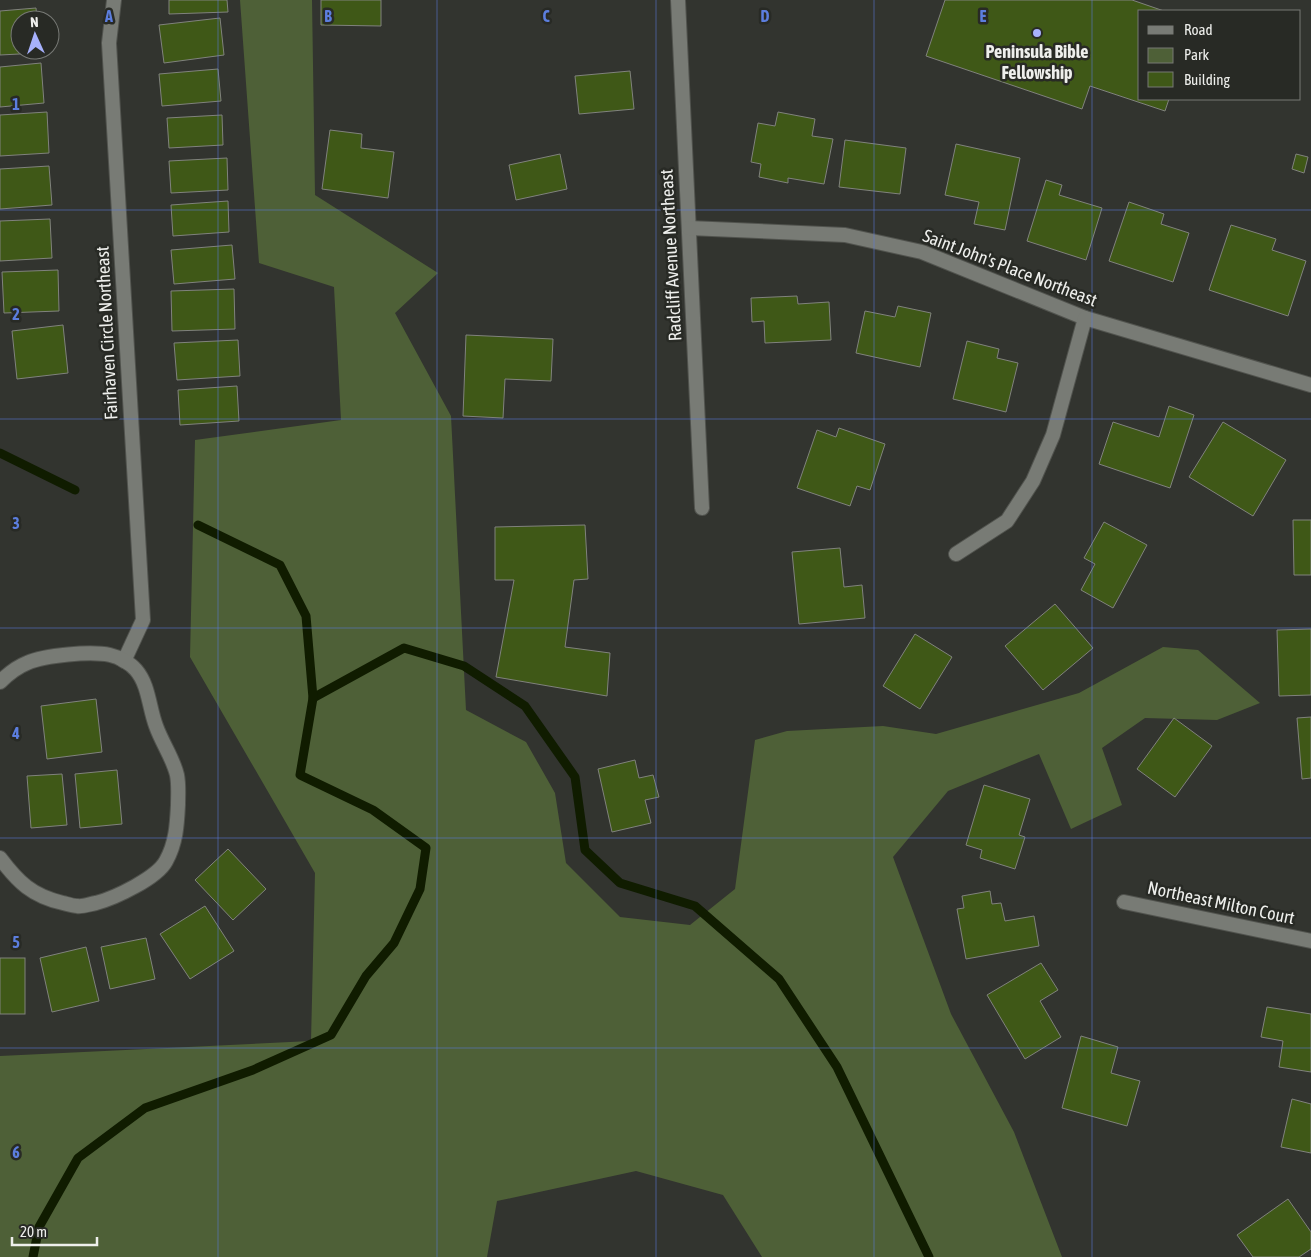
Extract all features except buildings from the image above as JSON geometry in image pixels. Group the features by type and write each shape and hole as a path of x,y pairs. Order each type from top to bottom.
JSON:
{"street":[{"name":"Fairhaven Circle Northeast","path":"114,0 110,49 143,620 124,661"},
{"name":"Radcliff Avenue Northeast","path":"678,0 702,508"},
{"name":"Saint John's Place Northeast","path":"689,228 845,235 922,252 1085,318 1311,385"},
{"path":"956,554 1007,521 1033,481 1053,435 1085,318"},
{"path":"0,682 8,673 27,662 46,657 96,654 110,655 124,661 135,669 144,681 161,740 171,757 178,777 178,820 175,840 166,862 149,877 126,892 78,907 54,901 34,893 11,872 0,858"},
{"name":"Northeast Milton Court","path":"1124,902 1311,941"}],"green space":[{"path":"240,0 312,0 315,195 438,273 395,313 451,416 466,710 526,742 555,793 566,863 620,917 690,925 735,889 755,740 787,731 883,726 936,734 1079,693 1163,647 1198,650 1260,703 1217,720 1145,718 1102,748 1122,805 1071,829 1039,754 948,791 893,857 951,1014 1014,1132 1062,1257 762,1257 723,1195 636,1171 497,1201 487,1257 0,1257 0,1056 311,1041 315,873 190,657 195,440 341,420 334,287 259,263"}],"waterway":[{"path":"0,453 75,490"},
{"path":"33,1257 39,1227 78,1158 145,1108 253,1070 331,1035 366,976 394,943 420,889 426,848 373,810 300,775 313,698 306,616 280,565 198,525"},
{"path":"313,698 404,648 464,666 525,706 575,777 585,850 620,883 695,906 779,979 837,1067 929,1257"}],"place":[{"name":"Peninsula Bible Fellowship","path":"1037,33"}]}
